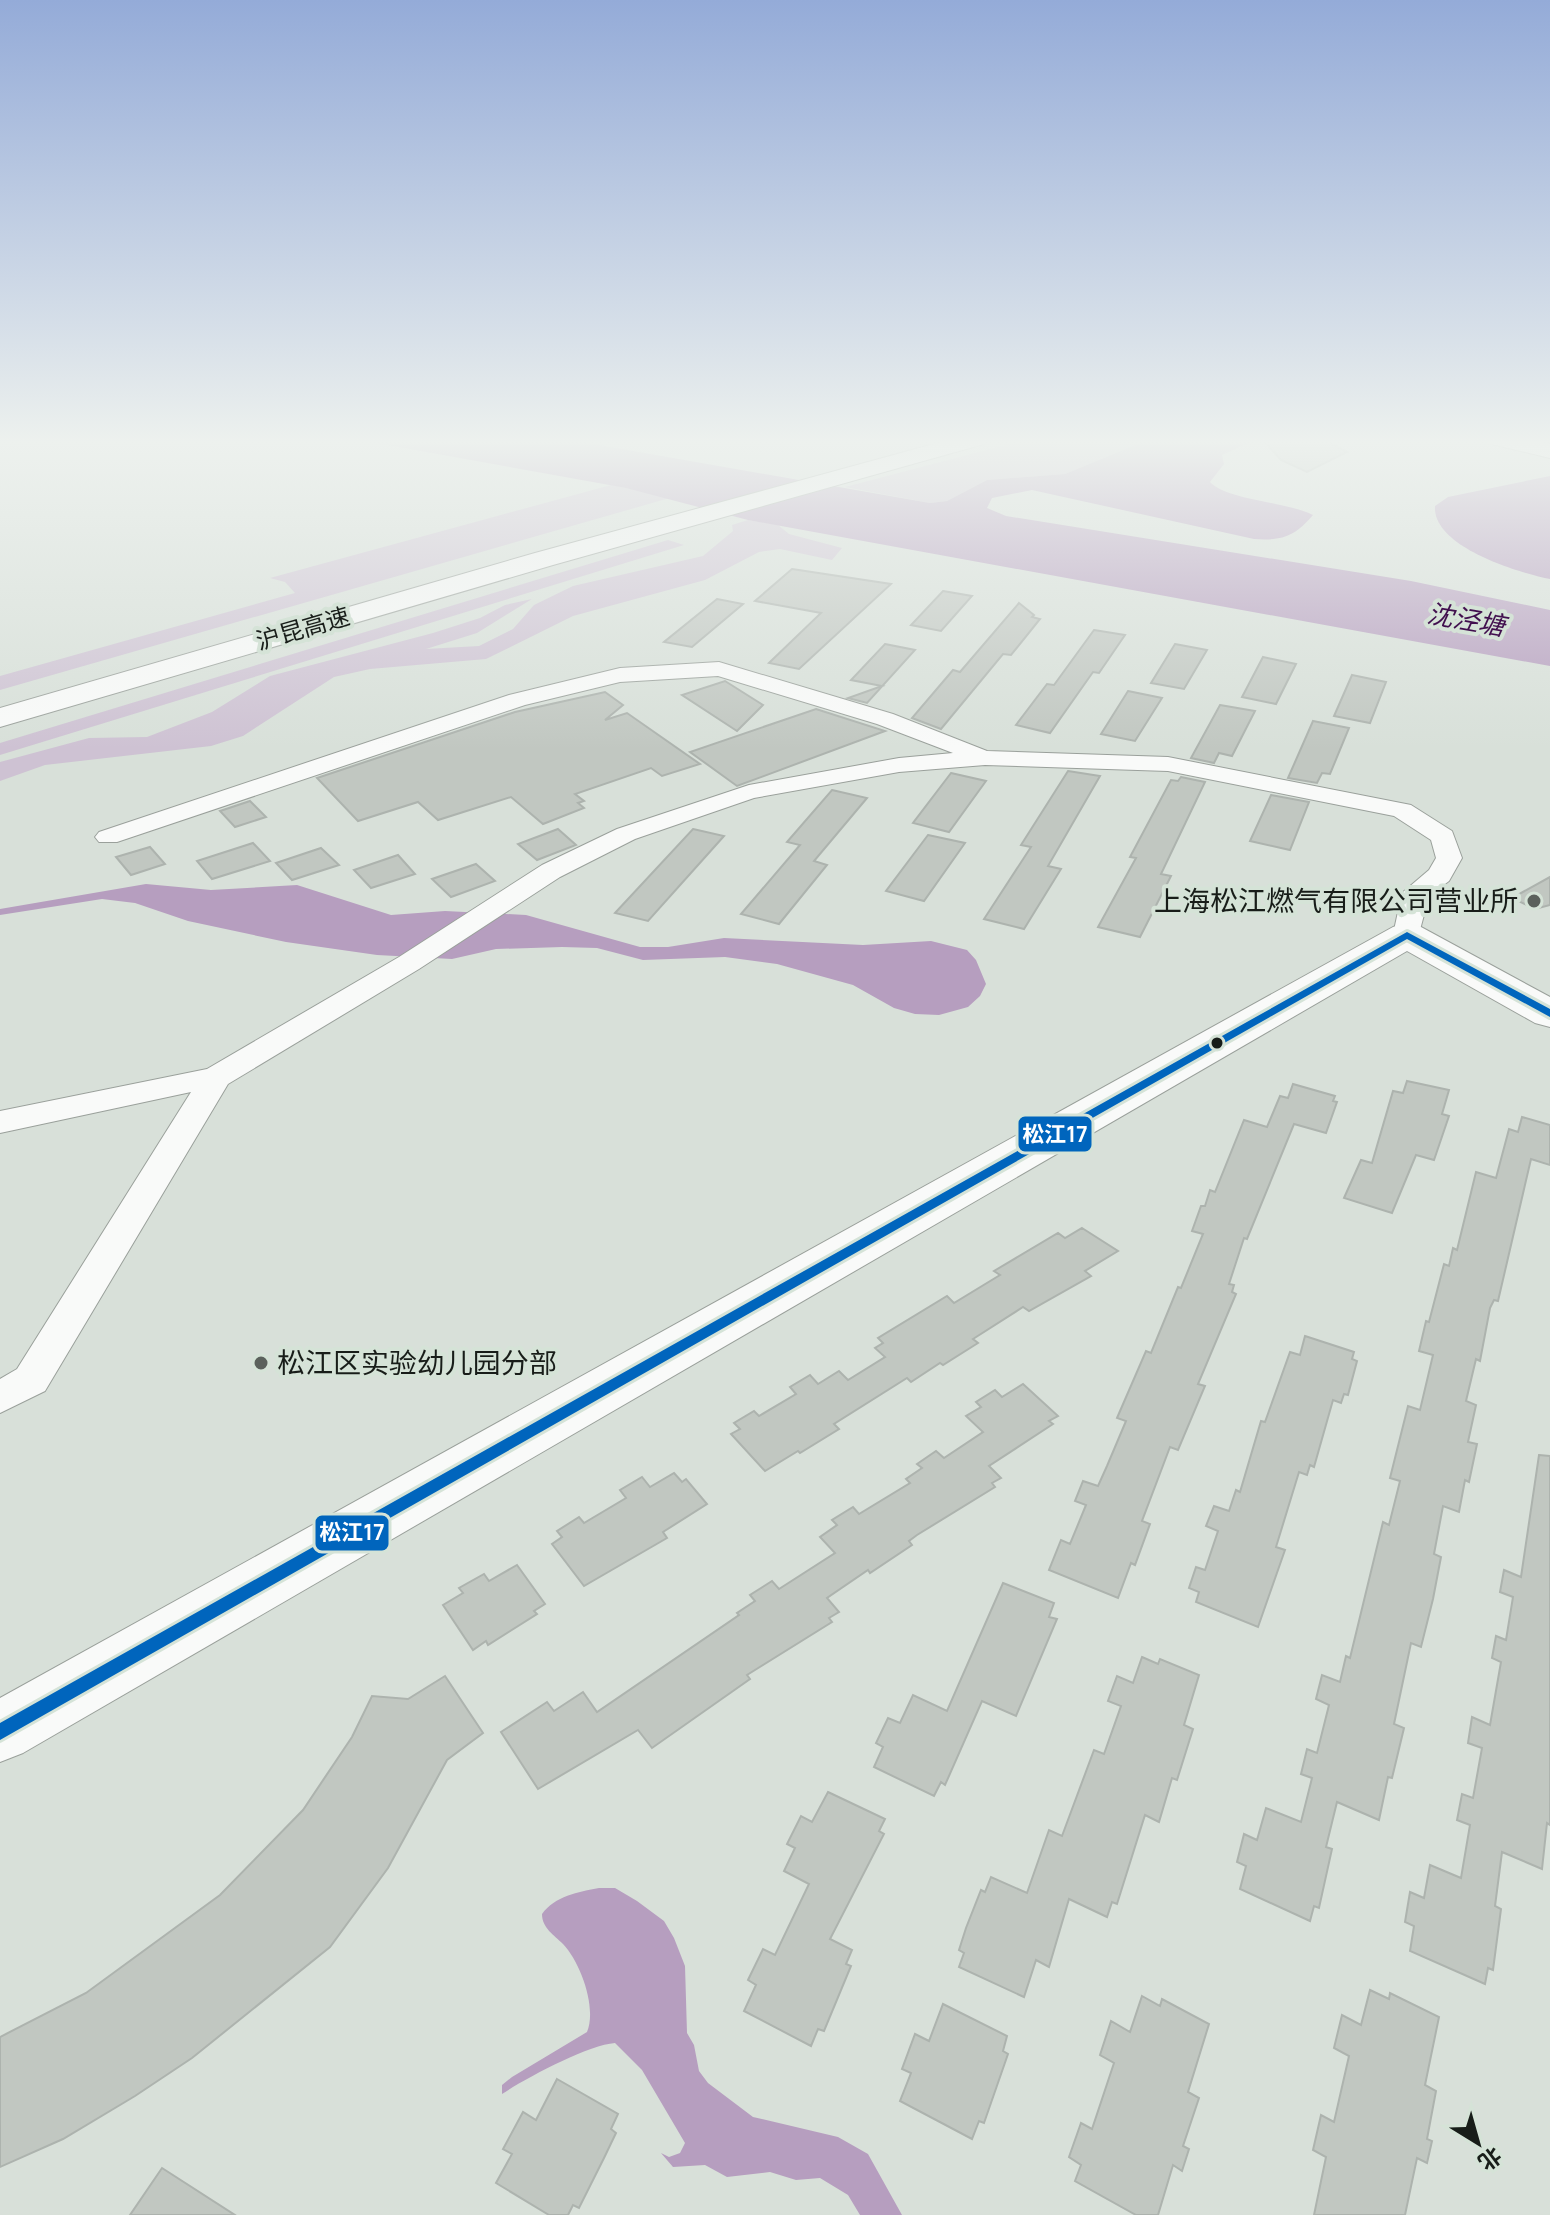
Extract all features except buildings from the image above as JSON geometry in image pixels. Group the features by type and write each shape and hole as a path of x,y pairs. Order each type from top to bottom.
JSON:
{"main road":[{"name":"沪昆高速","path":"0,704 582,542"},
{"name":"沪昆高速","path":"0,718 586,542"},
{"path":"0,1732 1407,935 1550,1014"}],"street":[{"path":"108,837 517,700 620,675 719,669 885,719 985,758"},
{"path":"0,1122 216,1077 409,963 551,871 626,834 749,792 899,765 985,758 1168,764 1402,810 1443,836 1449,858 1440,875 1416,893 1407,935"},
{"path":"0,1398 31,1380 216,1077"}],"shaded area":[{"path":"401,542 515,542 0,690 0,676 295,593 285,582 270,578"},
{"path":"660,542 684,545 0,755 0,743"},
{"path":"719,542 821,542 842,548 832,560 780,549 759,552 705,580 573,616 486,659 370,669 334,677 243,736 211,746 45,765 0,781 0,762 89,738 147,737 212,712 270,676 433,633 480,618 505,605 532,599 477,633 426,649 479,646 513,629 534,605 573,586 703,556"}],"water":[{"name":"沈泾塘","path":"871,542 1170,542 1411,581 1550,610 1550,666"},
{"path":"1457,542 1550,542 1550,579 1499,564"},
{"path":"146,884 211,890 297,885 391,915 445,911 526,915 640,947 668,947 724,938 863,945 931,941 967,950 976,960 986,984 980,996 968,1007 939,1015 915,1014 894,1008 853,985 777,964 725,957 643,960 597,948 562,947 496,949 452,959 377,955 286,942 188,921 135,903 102,899 0,915 0,909"},
{"path":"599,1888 615,1888 637,1901 664,1921 674,1938 685,1966 687,2033 694,2045 699,2071 708,2083 753,2117 838,2137 868,2154 902,2215 860,2215 848,2195 820,2178 796,2180 770,2172 727,2177 705,2165 673,2167 661,2153 669,2157 680,2153 685,2143 642,2070 615,2043 574,2056 502,2094 502,2085 512,2077 587,2032 590,2011 586,1986 570,1952 546,1927 542,1914 560,1899"}],"transit line":[{"name":"松江17","path":"1407,935 1550,1014"},
{"name":"松江17","path":"0,1732 1407,935"}],"place":[{"name":"上海松江燃气有限公司营业所","path":"1534,901"},
{"name":"松江区实验幼儿园分部","path":"261,1363"}]}
